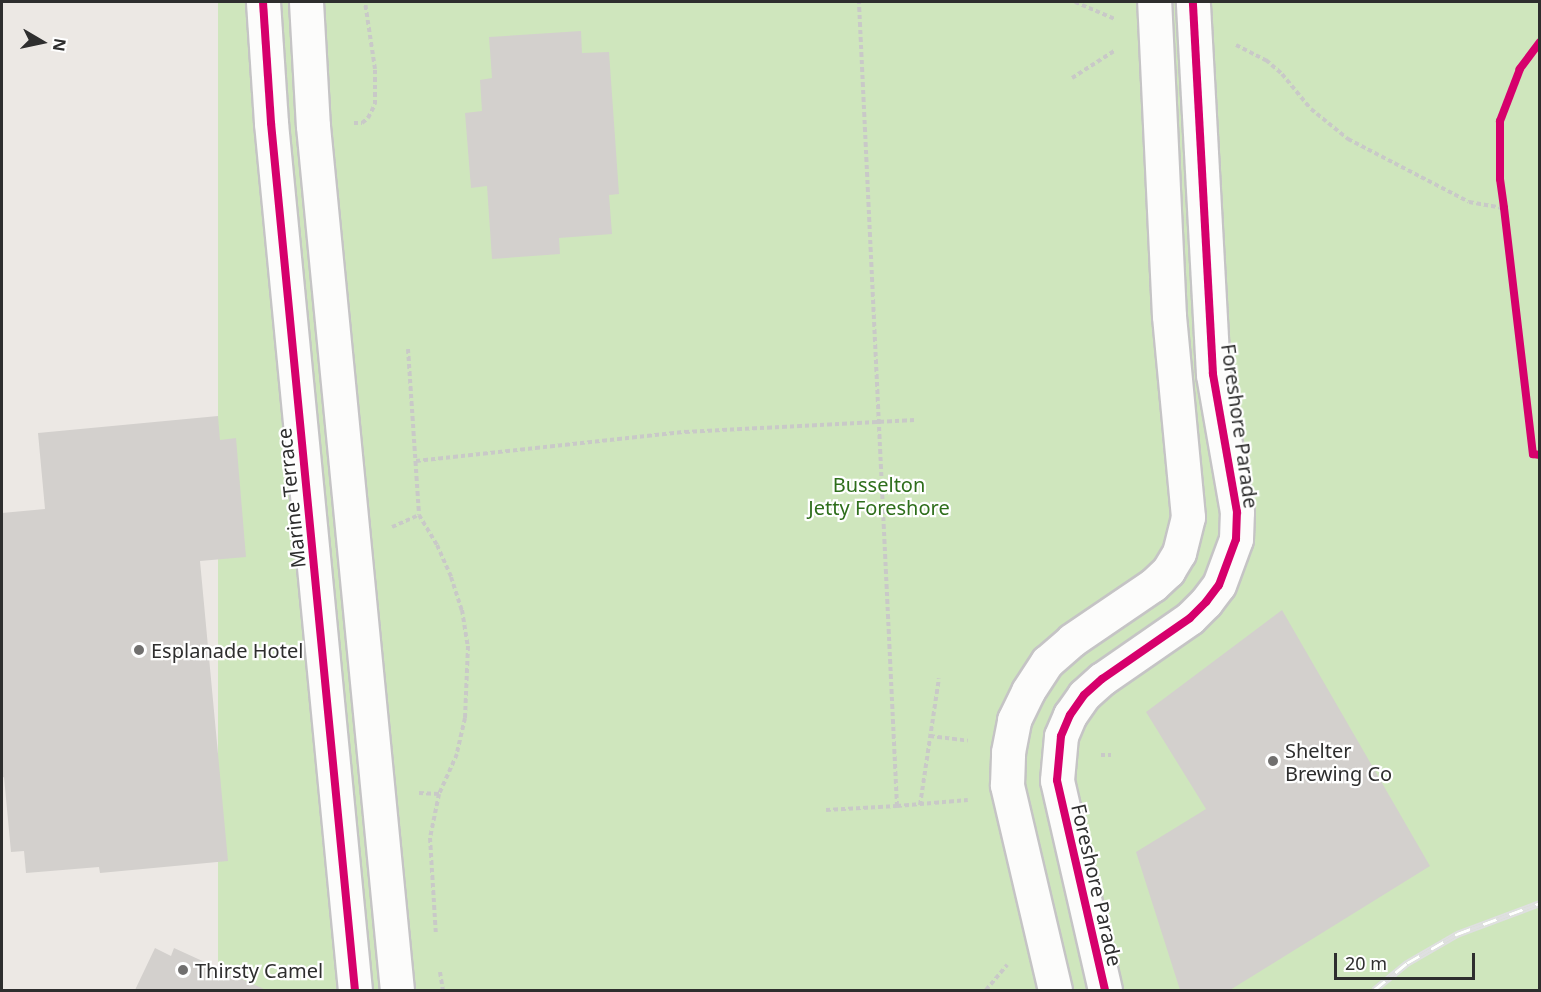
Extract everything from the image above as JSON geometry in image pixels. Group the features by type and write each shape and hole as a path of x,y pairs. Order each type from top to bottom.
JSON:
{"street":[{"name":"Marine Terrace","path":"263,2 273,135 355,990"},
{"path":"306,2 314,126 397,990"},
{"path":"1054,990 1007,785 1008,752 1014,720 1028,691 1047,662 1072,640 1153,585 1168,571 1179,553 1188,517 1169,316 1154,2"},
{"name":"Foreshore Parade","path":"1105,990 1057,780 1061,736 1070,715 1084,695 1102,679 1190,618 1206,603 1220,585 1236,539 1237,512 1213,374 1193,2"}],"path":[{"path":"314,126 362,123 373,111 375,69 365,2"},
{"path":"859,2 897,806"},
{"path":"1195,39 1217,40 1242,47 1266,60 1282,74 1311,109 1348,140 1468,202 1504,208"},
{"path":"1072,78 1120,44"},
{"path":"1503,199 1505,220"},
{"path":"408,349 419,515 437,545 451,576 462,610 468,646 465,718 457,754 439,794 430,838 437,947"},
{"path":"416,461 685,432 915,420"},
{"path":"920,805 939,678"},
{"path":"826,810 976,800"},
{"path":"986,990 1008,963"},
{"path":"440,969 443,990"}],"green space":[{"name":"Busselton Jetty Foreshore","path":"218,2 1539,2 1539,990 218,990"}],"building":[{"path":"581,31 582,53 609,52 619,194 609,195 612,234 559,238 560,254 492,259 487,186 471,188 465,113 482,111 480,80 492,78 489,37"},
{"path":"218,416 220,440 236,438 246,557 200,561 228,861 100,873 99,867 26,873 24,851 11,852 4,777 2,778 2,513 45,509 38,433"},
{"name":"Shelter Brewing Co","path":"1282,610 1430,866 1230,990 1180,990 1136,852 1206,809 1146,712"},
{"name":"Thirsty Camel","path":"155,948 171,956 174,948 266,990 135,990"}],"railway":[{"path":"1374,990 1407,963 1457,934 1540,903"}],"cycle path":[{"path":"263,2 271,123 355,990"},
{"path":"1105,990 1057,780 1061,736 1070,715 1084,695 1102,679 1190,618 1206,602 1219,585 1236,539 1237,512 1213,374 1193,2"},
{"path":"1540,42 1520,69 1500,121 1500,179 1533,454 1540,455"}],"place":[{"name":"Esplanade Hotel","path":"139,650"},
{"name":"Shelter Brewing Co","path":"1273,761"},
{"name":"Thirsty Camel","path":"183,970"}]}
